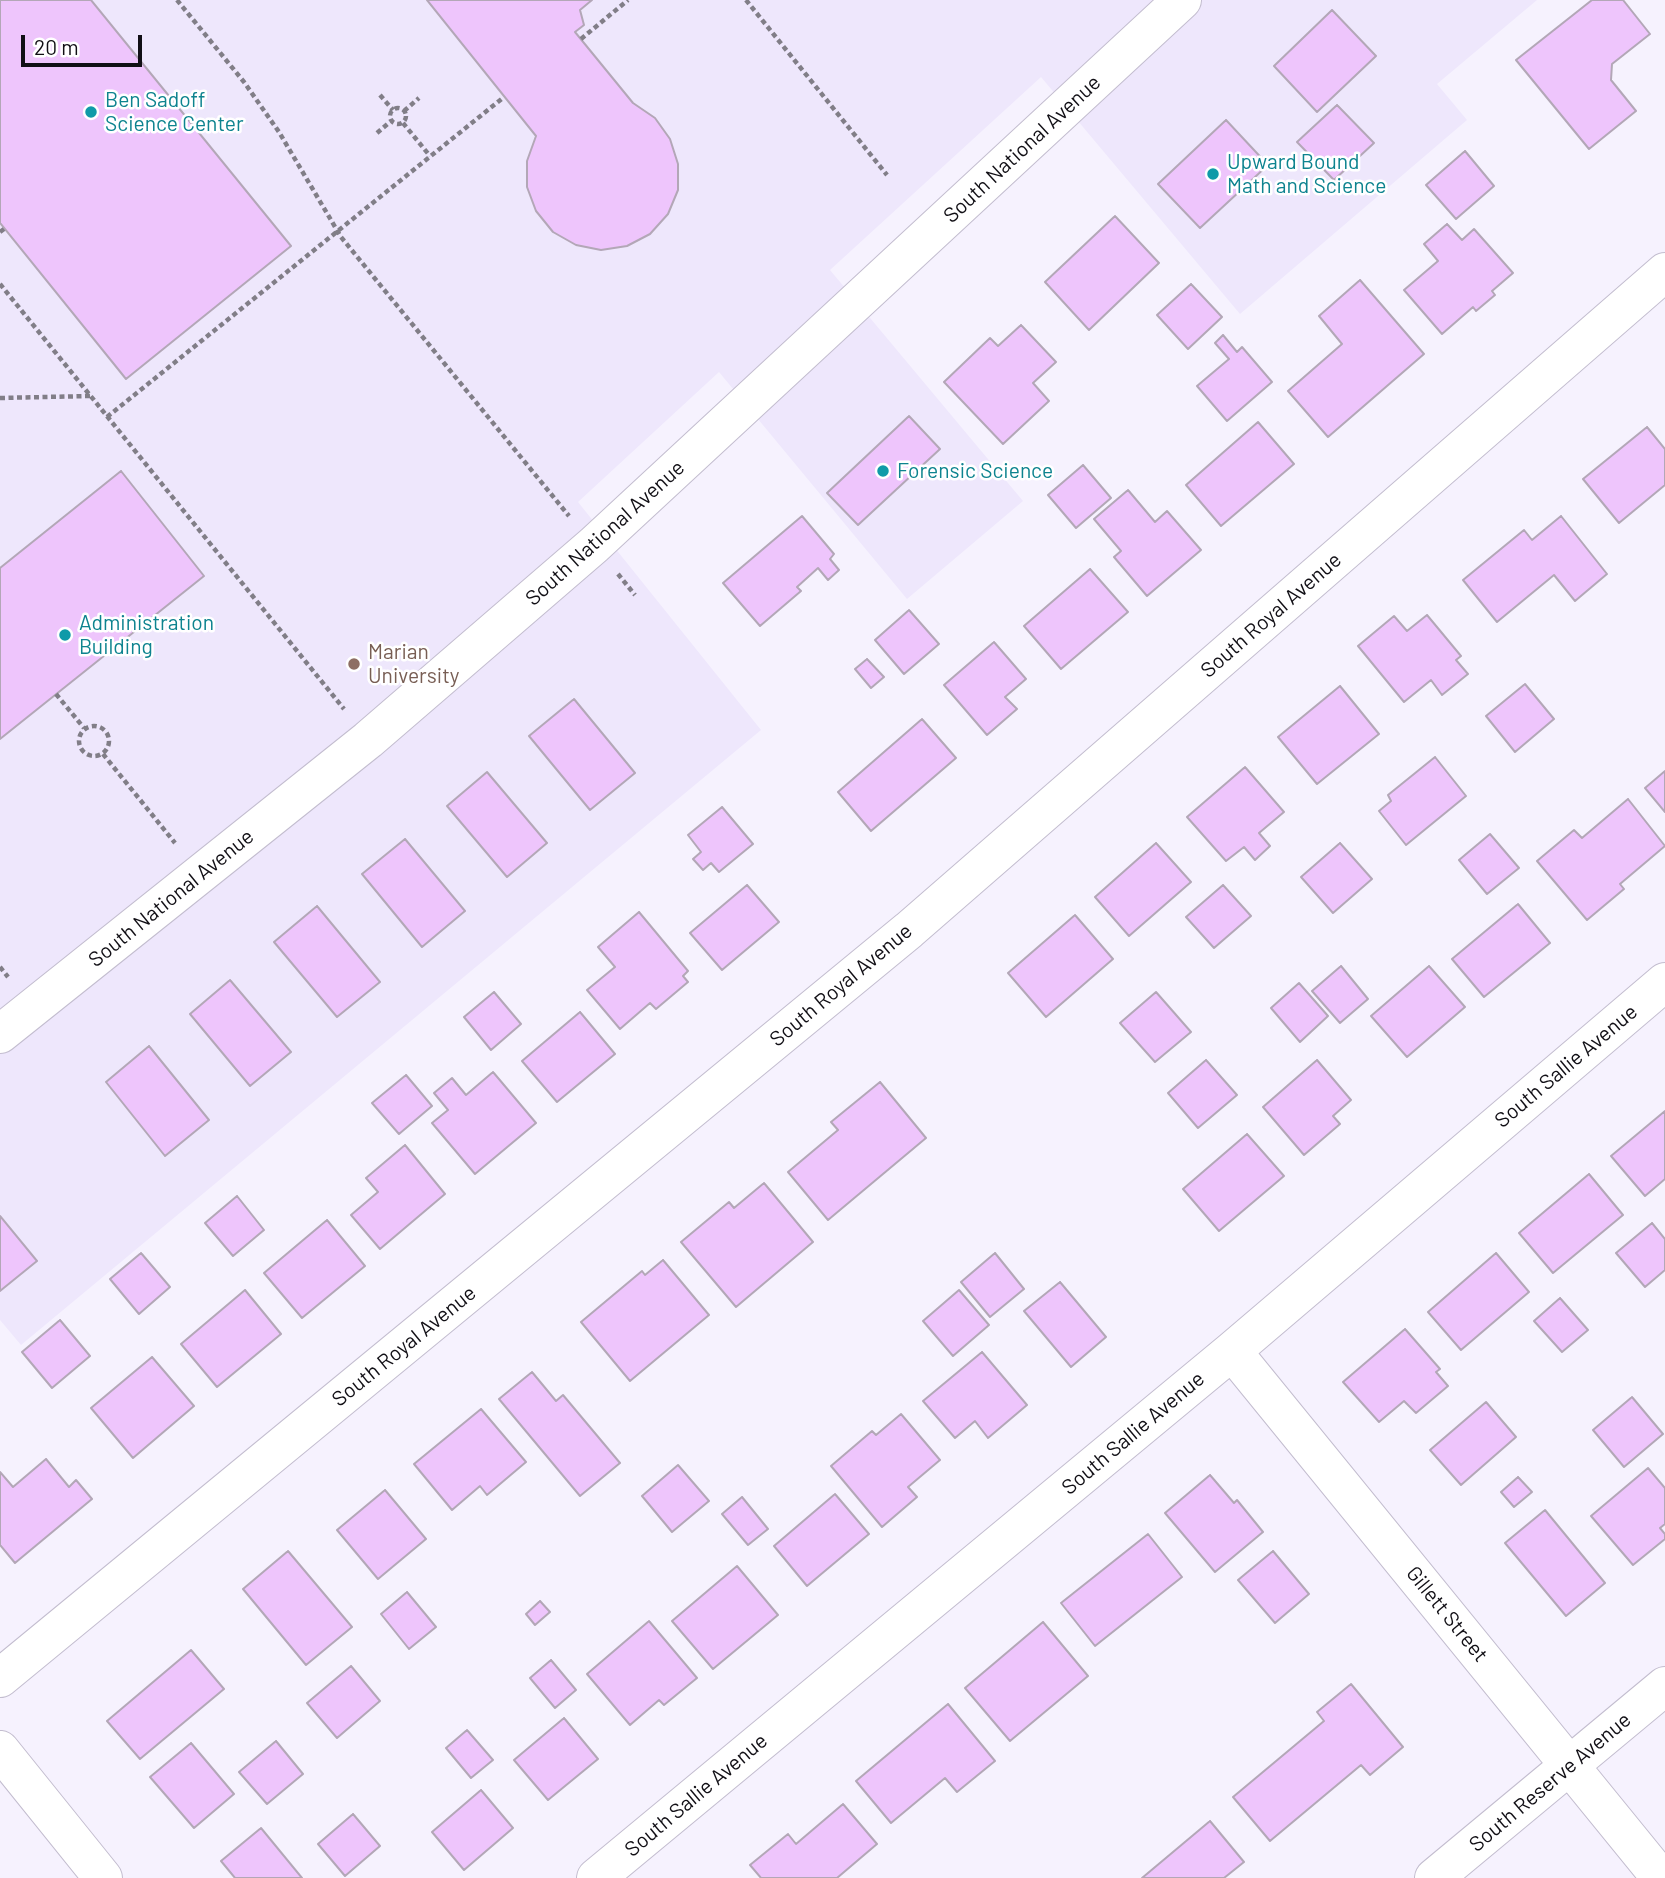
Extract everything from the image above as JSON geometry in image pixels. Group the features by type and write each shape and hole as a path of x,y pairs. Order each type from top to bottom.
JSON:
{"street":[{"name":"South National Avenue","path":"0,1034 368,740 594,545 1182,0"},
{"name":"South Royal Avenue","path":"0,1678 909,930 1665,272"},
{"name":"South Sallie Avenue","path":"596,1878 1232,1351 1665,982"},
{"name":"Gillett Street","path":"1232,1351 1661,1878"},
{"name":"South Reserve Avenue","path":"1434,1878 1665,1686"},
{"path":"0,1750 103,1878"}],"path":[{"path":"177,0 244,82 279,132 337,232 635,595"},
{"path":"581,39 628,0"},
{"path":"746,0 887,176"},
{"path":"380,95 393,110"},
{"path":"107,417 505,97"},
{"path":"404,111 419,98"},
{"path":"399,108 404,111 406,115 403,123 395,124 391,121 389,116 393,110 399,108"},
{"path":"377,133 391,121"},
{"path":"403,123 430,156"},
{"path":"0,284 368,740"},
{"path":"0,398 91,396"},
{"path":"56,694 85,729"},
{"path":"100,727 108,734 109,744 103,754 90,756 81,751 78,742 85,729 100,727"},
{"path":"103,754 201,874"}],"shaded area":[{"name":"Marian University","path":"0,0 1537,0 1437,84 1467,120 1240,314 1041,77 830,270 1023,501 907,599 719,372 578,502 761,730 21,1345 0,1320"}],"building":[{"name":"Ben Sadoff Science Center","path":"0,0 91,0 291,246 126,379 0,223"},
{"path":"427,0 592,0 580,10 584,25 575,32 633,103 655,118 670,139 678,164 678,190 668,214 650,234 627,246 601,250 576,245 553,232 536,211 527,187 527,161 536,136"},
{"path":"1592,0 1623,0 1650,34 1612,64 1611,80 1636,111 1589,149 1516,60"},
{"path":"1332,10 1376,56 1317,112 1274,66"},
{"path":"1337,105 1374,143 1334,180 1297,142"},
{"name":"Upward Bound Math and Science","path":"1226,120 1268,165 1200,228 1158,184"},
{"path":"1465,151 1494,186 1456,219 1426,185"},
{"path":"1115,216 1159,263 1089,330 1045,282"},
{"path":"1447,224 1462,240 1474,229 1513,273 1492,291 1495,295 1476,311 1473,307 1442,334 1404,290 1438,261 1424,244"},
{"path":"1360,280 1424,354 1328,437 1288,391 1342,344 1319,316"},
{"path":"1191,284 1222,317 1188,349 1157,315"},
{"path":"1021,325 1056,362 1033,383 1049,401 1003,444 944,382 990,338 998,346"},
{"path":"1223,335 1237,352 1242,347 1272,382 1227,421 1197,386 1229,359 1215,343"},
{"name":"Forensic Science","path":"909,416 940,449 858,525 827,493"},
{"path":"1258,422 1294,464 1221,526 1186,485"},
{"path":"1647,427 1665,449 1665,485 1619,523 1583,479"},
{"path":"1083,465 1111,498 1076,528 1048,495"},
{"name":"Administration Building","path":"121,471 204,576 0,739 0,568"},
{"path":"1128,490 1155,522 1167,511 1201,550 1147,596 1114,557 1121,551 1094,519"},
{"path":"802,516 834,554 830,559 839,570 828,580 818,568 797,587 801,591 760,626 723,583"},
{"path":"1561,516 1607,574 1575,601 1554,575 1497,622 1463,580 1524,530 1532,540"},
{"path":"1090,569 1128,612 1061,669 1024,626"},
{"path":"909,610 939,644 904,674 875,640"},
{"path":"1427,615 1461,656 1456,660 1468,674 1442,695 1431,680 1404,702 1358,646 1394,616 1407,631"},
{"path":"994,642 1026,679 1005,697 1017,709 987,735 944,685"},
{"path":"867,659 884,677 871,688 855,669"},
{"path":"1525,684 1554,719 1515,752 1486,716"},
{"path":"1340,686 1379,734 1317,784 1278,737"},
{"path":"574,699 635,773 590,810 529,736"},
{"path":"922,719 956,758 871,831 838,792"},
{"path":"1435,757 1466,796 1406,845 1379,811 1391,801 1388,795"},
{"path":"1245,767 1284,812 1259,833 1270,846 1255,860 1244,847 1226,861 1187,817"},
{"path":"1665,771 1665,812 1645,788"},
{"path":"487,772 547,843 507,877 447,806"},
{"path":"1628,799 1665,846 1620,884 1624,889 1587,920 1537,861 1574,830 1582,838"},
{"path":"722,807 753,844 719,872 711,863 703,870 693,859 701,852 688,835"},
{"path":"1490,834 1519,868 1487,894 1459,860"},
{"path":"405,839 465,911 422,947 362,874"},
{"path":"1156,843 1191,882 1129,936 1095,897"},
{"path":"1340,843 1372,879 1333,913 1301,877"},
{"path":"747,885 779,922 722,970 690,933"},
{"path":"1223,885 1251,916 1214,948 1186,917"},
{"path":"1518,904 1550,943 1484,997 1452,959"},
{"path":"317,906 380,982 337,1017 274,942"},
{"path":"639,912 688,971 683,976 688,982 656,1009 650,1003 620,1029 587,990 615,967 598,947"},
{"path":"1075,915 1113,959 1046,1017 1008,973"},
{"path":"1341,966 1368,999 1340,1023 1312,991"},
{"path":"1429,966 1465,1007 1407,1057 1371,1016"},
{"path":"230,980 291,1052 250,1086 190,1014"},
{"path":"1299,983 1328,1016 1300,1042 1271,1008"},
{"path":"494,992 521,1024 491,1050 464,1017"},
{"path":"1156,992 1191,1032 1155,1062 1120,1023"},
{"path":"580,1012 615,1054 557,1102 522,1061"},
{"path":"149,1046 209,1120 165,1156 106,1082"},
{"path":"1206,1060 1237,1095 1198,1128 1168,1093"},
{"path":"1317,1060 1351,1100 1333,1116 1340,1124 1304,1155 1263,1107"},
{"path":"493,1072 536,1123 475,1174 432,1123 448,1110 434,1093 452,1078 466,1095"},
{"path":"406,1075 432,1106 399,1134 372,1103"},
{"path":"880,1082 926,1138 828,1220 788,1172 838,1130 831,1122"},
{"path":"1665,1111 1665,1179 1645,1196 1611,1156"},
{"path":"1247,1134 1284,1176 1219,1231 1183,1189"},
{"path":"405,1145 445,1194 380,1249 351,1215 378,1192 366,1178"},
{"path":"1589,1174 1623,1215 1553,1273 1519,1233"},
{"path":"764,1183 813,1242 736,1307 681,1242 729,1202 734,1208"},
{"path":"237,1196 264,1230 233,1256 205,1223"},
{"path":"0,1216 37,1261 0,1291"},
{"path":"327,1220 365,1266 302,1318 264,1273"},
{"path":"1652,1223 1665,1239 1665,1270 1645,1287 1616,1253"},
{"path":"141,1253 170,1287 139,1314 110,1279"},
{"path":"995,1253 1024,1289 990,1317 961,1282"},
{"path":"1496,1253 1529,1292 1461,1350 1428,1312"},
{"path":"663,1260 709,1315 630,1381 581,1322 642,1271 645,1275"},
{"path":"1060,1282 1106,1337 1071,1367 1024,1311"},
{"path":"245,1290 281,1334 217,1387 181,1344"},
{"path":"959,1290 989,1325 953,1356 923,1321"},
{"path":"1560,1298 1588,1330 1562,1352 1534,1321"},
{"path":"60,1320 90,1356 52,1388 22,1352"},
{"path":"1405,1329 1440,1369 1436,1372 1448,1386 1416,1413 1404,1401 1379,1422 1343,1382"},
{"path":"982,1352 1027,1405 988,1438 975,1421 955,1438 923,1401"},
{"path":"152,1357 194,1406 133,1458 91,1408"},
{"path":"532,1372 556,1401 563,1395 620,1463 580,1496 499,1399"},
{"path":"1632,1397 1663,1434 1624,1467 1593,1430"},
{"path":"1486,1402 1516,1437 1461,1485 1430,1450"},
{"path":"481,1409 526,1462 487,1495 480,1486 452,1510 414,1464"},
{"path":"901,1414 940,1460 908,1487 917,1497 882,1527 831,1466 872,1431 876,1435"},
{"path":"46,1459 69,1487 76,1480 92,1499 15,1563 0,1545 0,1472 13,1487"},
{"path":"678,1465 709,1501 672,1532 642,1496"},
{"path":"1648,1468 1665,1488 1665,1524 1660,1528 1665,1539 1633,1565 1591,1516"},
{"path":"1210,1475 1234,1503 1237,1500 1263,1532 1215,1572 1165,1513"},
{"path":"1518,1477 1532,1492 1514,1507 1501,1492"},
{"path":"385,1490 426,1539 378,1579 337,1530"},
{"path":"835,1494 869,1534 807,1586 774,1546"},
{"path":"742,1497 768,1529 748,1545 722,1514"},
{"path":"1545,1510 1605,1583 1566,1616 1505,1543"},
{"path":"1148,1534 1182,1577 1095,1646 1061,1603"},
{"path":"288,1551 352,1627 306,1665 243,1589"},
{"path":"1273,1551 1309,1594 1275,1623 1238,1580"},
{"path":"737,1566 778,1615 713,1669 672,1621"},
{"path":"407,1592 436,1627 409,1649 381,1614"},
{"path":"540,1601 550,1612 535,1625 526,1614"},
{"path":"649,1621 697,1678 664,1705 659,1700 630,1725 587,1674"},
{"path":"1043,1622 1088,1676 1010,1741 965,1688"},
{"path":"191,1650 224,1689 140,1759 107,1721"},
{"path":"551,1660 576,1690 555,1708 530,1678"},
{"path":"351,1666 380,1701 337,1738 307,1703"},
{"path":"1351,1684 1403,1747 1370,1775 1361,1765 1270,1841 1233,1797 1324,1721 1317,1712"},
{"path":"948,1704 995,1761 957,1792 945,1778 891,1823 856,1781"},
{"path":"564,1718 598,1759 548,1800 514,1760"},
{"path":"467,1730 493,1760 471,1778 446,1748"},
{"path":"276,1741 303,1774 267,1804 239,1772"},
{"path":"191,1743 234,1794 194,1828 150,1777"},
{"path":"481,1790 513,1828 464,1870 432,1832"},
{"path":"843,1804 877,1844 837,1878 761,1878 750,1865 788,1834 796,1844"},
{"path":"353,1814 380,1846 345,1876 318,1844"},
{"path":"1210,1821 1244,1862 1224,1878 1142,1878"},
{"path":"261,1828 302,1878 235,1878 221,1861"}],"place":[{"name":"Ben Sadoff Science Center","path":"91,112"},
{"name":"Upward Bound Math and Science","path":"1213,174"},
{"name":"Forensic Science","path":"883,471"},
{"name":"Administration Building","path":"65,635"},
{"name":"Marian University","path":"354,664"}]}
